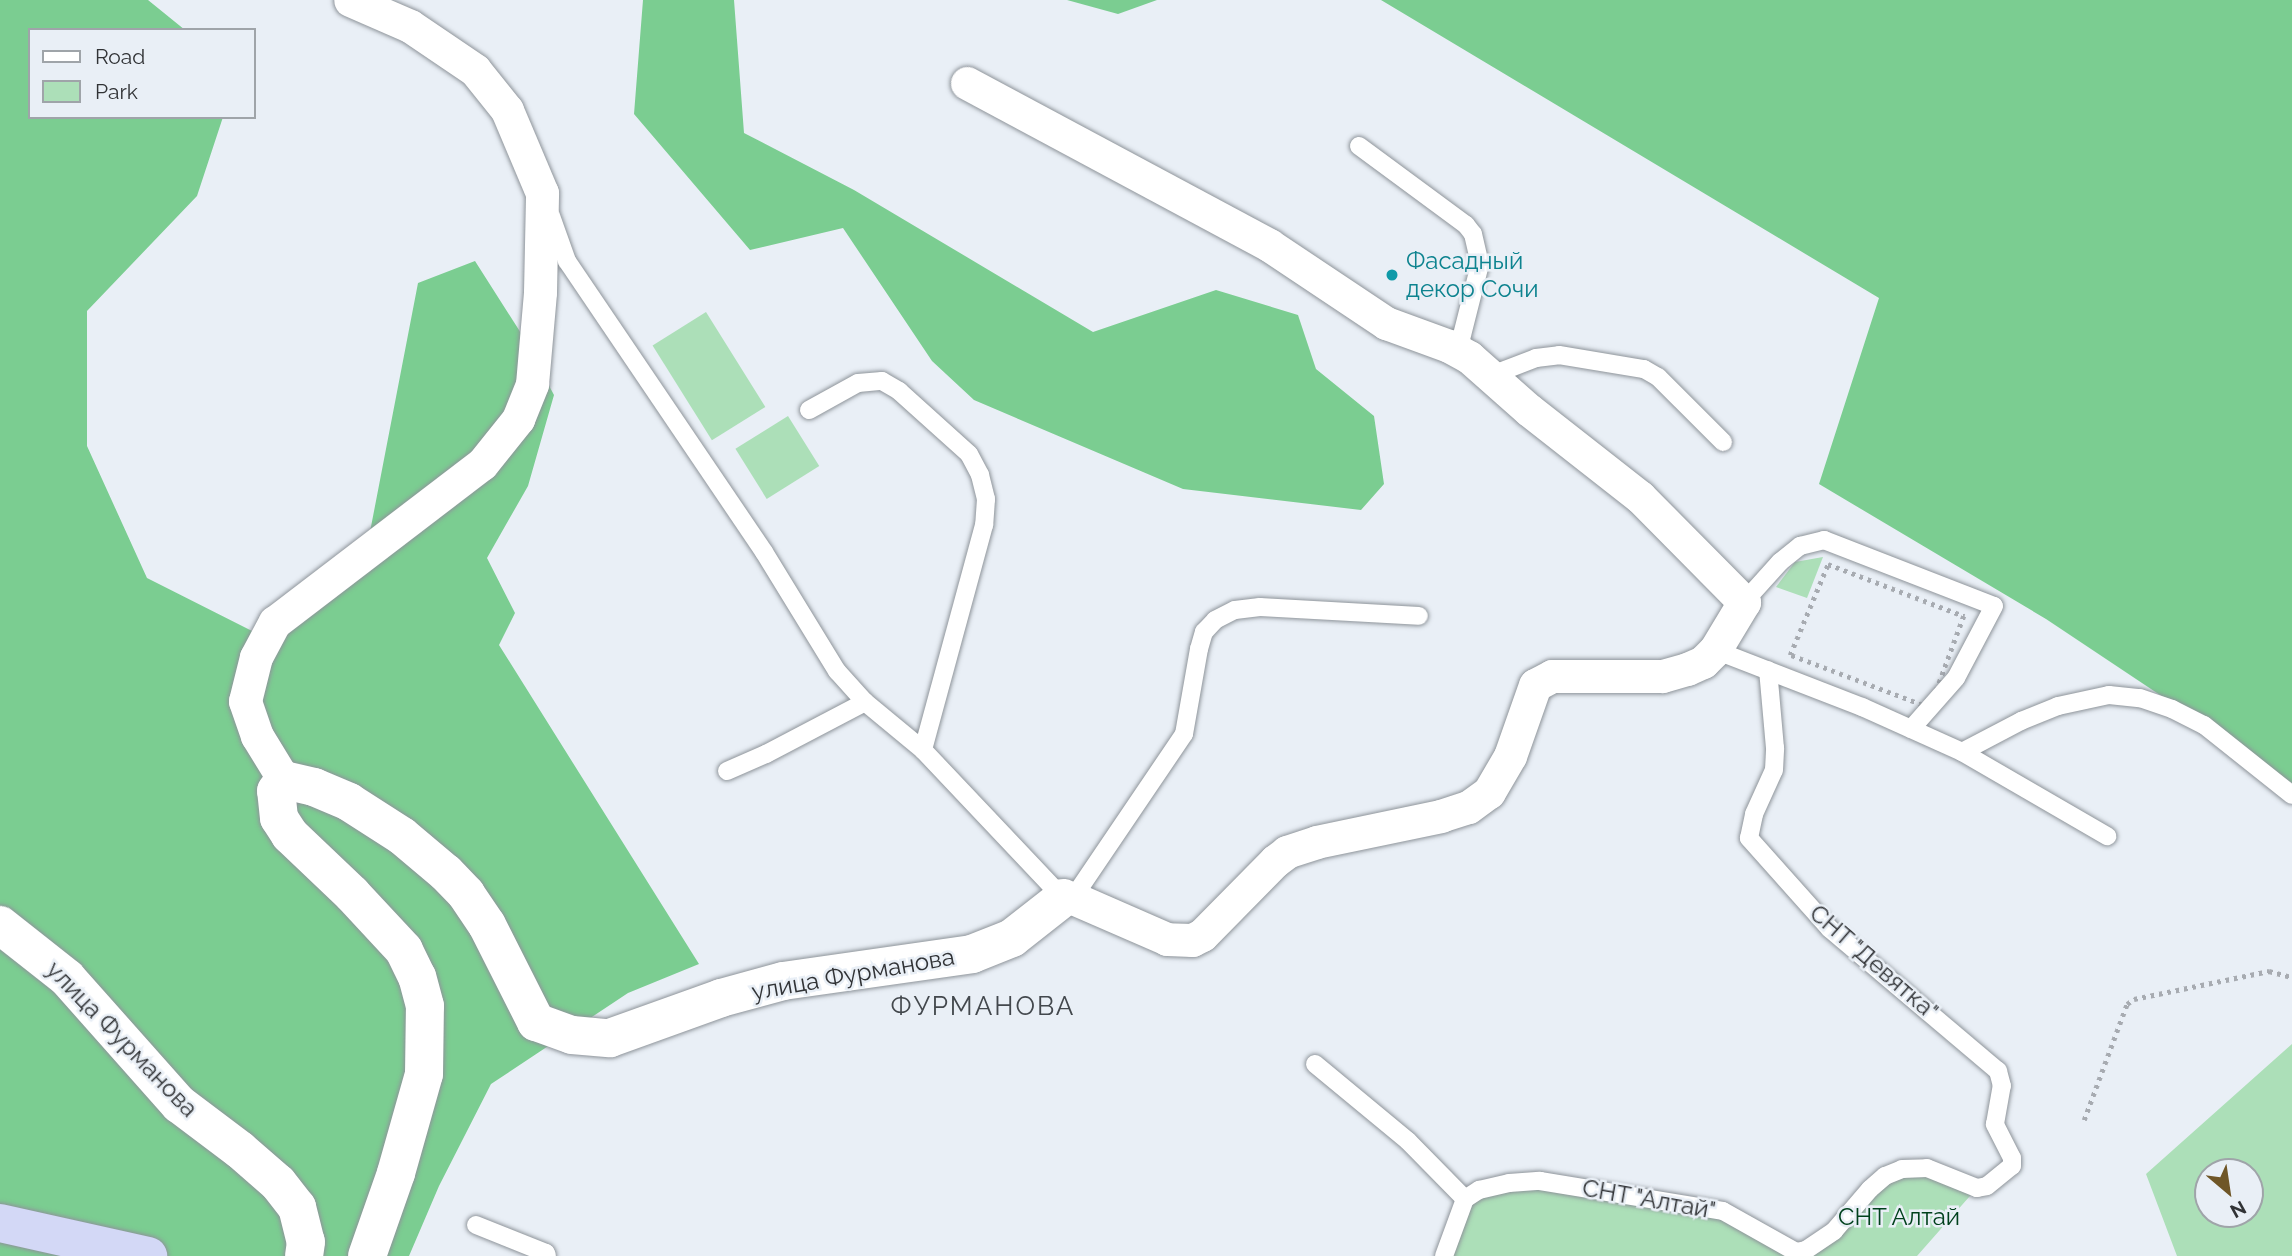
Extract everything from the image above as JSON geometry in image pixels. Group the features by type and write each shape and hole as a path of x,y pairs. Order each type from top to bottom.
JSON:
{"highway":[{"path":"0,1223 148,1256"}],"street":[{"path":"350,0 410,26 475,70 507,110 542,193 540,292 532,384 518,419 482,464 275,622 256,657 245,701 257,736 284,780 276,791 279,818 290,835 352,894 404,950 417,977 425,1006 424,1074 396,1173 367,1256"},
{"path":"967,83 1269,245 1386,323 1458,351 1492,375 1529,410 1640,497 1744,602 1715,650 1703,662 1662,676 1552,676 1535,685 1510,755 1489,792 1468,807 1441,816 1317,842 1287,852 1202,934 1192,940 1167,939 1068,898"},
{"name":"улица Фурманова","path":"284,780 314,787 349,802 402,836 446,873 466,894 487,925 526,1008 536,1022 572,1035 610,1038 721,998 783,981 972,954 1012,938 1068,898"},
{"name":"улица Фурманова","path":"0,925 68,978 179,1104 278,1183 297,1207 306,1242 304,1256"}],"lane":[{"path":"1359,146 1466,225 1473,234 1480,264 1458,351"},
{"path":"542,193 566,261 764,552 837,670 865,702 923,750 1068,898 1184,734 1199,649 1204,632 1215,620 1235,610 1260,607 1419,616"},
{"path":"1492,375 1536,358 1559,355 1644,369 1658,377 1723,442"},
{"path":"809,410 859,383 882,381 899,391 969,454 980,475 986,499 984,525 923,750"},
{"path":"1744,602 1780,562 1800,546 1824,540 1994,606 1956,678 1911,729"},
{"path":"1715,650 1962,752 2107,836"},
{"name":"СНТ \"Девятка\"","path":"1768,670 1775,748 1774,770 1751,822 1749,838 1830,929 1998,1071 2002,1086 1995,1124 2012,1158 2012,1166 1987,1186 1977,1188"},
{"path":"1962,752 2021,721 2057,706 2109,695 2140,698 2172,709 2203,725 2292,795"},
{"path":"727,771 766,754 865,702"},
{"path":"1315,1064 1408,1141 1465,1199 1444,1256"},
{"name":"СНТ \"Алтай\"","path":"1465,1199 1479,1190 1509,1183 1540,1181 1679,1201 1723,1211 1796,1252 1806,1250 1834,1231 1870,1189 1885,1176 1902,1169 1927,1168 1977,1188"},
{"path":"476,1225 547,1256"}],"path":[{"path":"1828,565 1964,615 1930,708 1790,655 1828,565"},
{"path":"2084,1120 2127,1004 2134,999 2269,971 2292,977"}],"green space":[{"path":"0,0 148,0 183,28 28,28 28,119 222,119 197,196 87,311 87,446 147,578 266,638 364,563 418,283 475,261 519,330 554,395 528,486 487,558 515,613 499,645 699,964 628,993 491,1084 439,1186 409,1256 0,1256"},
{"path":"643,0 734,0 744,133 854,190 1093,332 1216,290 1298,315 1316,369 1374,416 1384,484 1361,510 1183,489 974,400 932,361 843,228 750,250 634,114"},
{"path":"1067,0 1157,0 1118,14"},
{"path":"1381,0 2292,0 2292,783 2046,619 1819,484 1879,298"},
{"path":"706,312 765,407 712,440 653,345"},
{"path":"788,416 819,466 767,499 735,449"},
{"path":"1823,557 1807,598 1776,587 1795,562"},
{"path":"2292,1044 2292,1256 2177,1256 2146,1174"},
{"name":"СНТ Алтай","path":"1902,1169 1977,1188 1917,1256 1444,1256 1465,1199 1509,1183 1679,1201 1796,1252"}],"place":[{"name":"Фасадный декор Сочи","path":"1392,275"}],"district":[{"name":"ФУРМАНОВА","path":"983,1007"}]}
